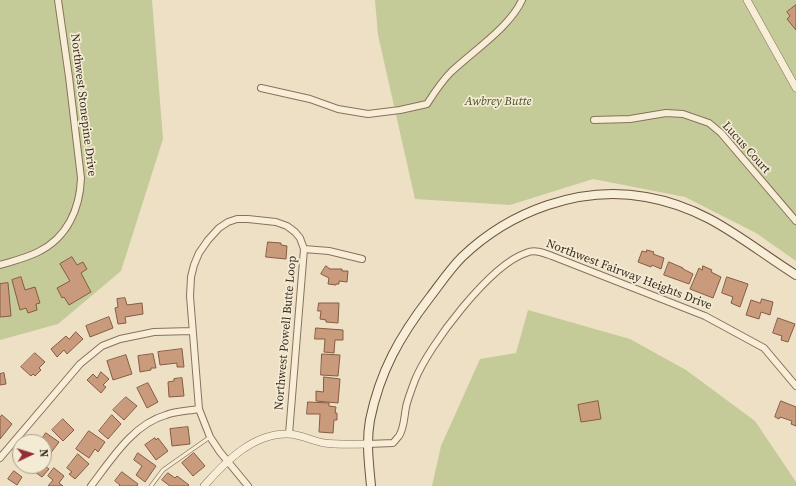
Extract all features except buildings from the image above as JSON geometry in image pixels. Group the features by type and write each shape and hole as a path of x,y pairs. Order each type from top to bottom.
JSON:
{"main road":[{"path":"371,486 368,444 370,421 385,370 397,345 412,321 461,258 496,230 513,219 531,211 559,202 587,196 617,195 646,197 667,202 700,214 722,225 796,275"}],"street":[{"name":"Northwest Stonepine Drive","path":"0,265 38,252 51,245 61,235 70,222 76,211 80,193 81,170 58,0"},
{"path":"261,88 310,99 338,109 368,114 400,110 427,104 450,73 500,29 517,10 522,0"},
{"path":"748,0 796,88"},
{"name":"Lucus Court","path":"594,120 630,119 666,113 683,114 708,123 721,133 796,221"},
{"name":"Northwest Powell Butte Loop","path":"248,486 220,452 210,437 199,409 190,296 191,277 199,253 219,228 237,219 276,222 287,226 300,238 304,249 289,434"},
{"path":"304,249 329,250 362,258"},
{"name":"Northwest Fairway Heights Drive","path":"368,444 393,443 399,436 407,403 416,378 435,345 479,287 505,264 517,256 527,252 537,251 552,256 705,316 764,348 796,386"},
{"path":"0,458 80,364 102,346 120,339 154,332 192,331"},
{"path":"91,486 132,436 147,424 165,415 199,409"},
{"path":"204,486 228,461 245,448 263,438 289,434 324,443 368,444"}],"lane":[{"path":"151,486 163,470 210,437"}],"green space":[{"path":"0,0 152,0 163,139 121,271 58,324 0,340"},
{"name":"Awbrey Butte","path":"375,0 796,0 796,261 756,233 685,197 593,179 510,205 415,199 378,35"},
{"path":"528,310 630,339 686,370 755,421 796,482 796,486 432,486 441,446 480,359 516,353"}]}
